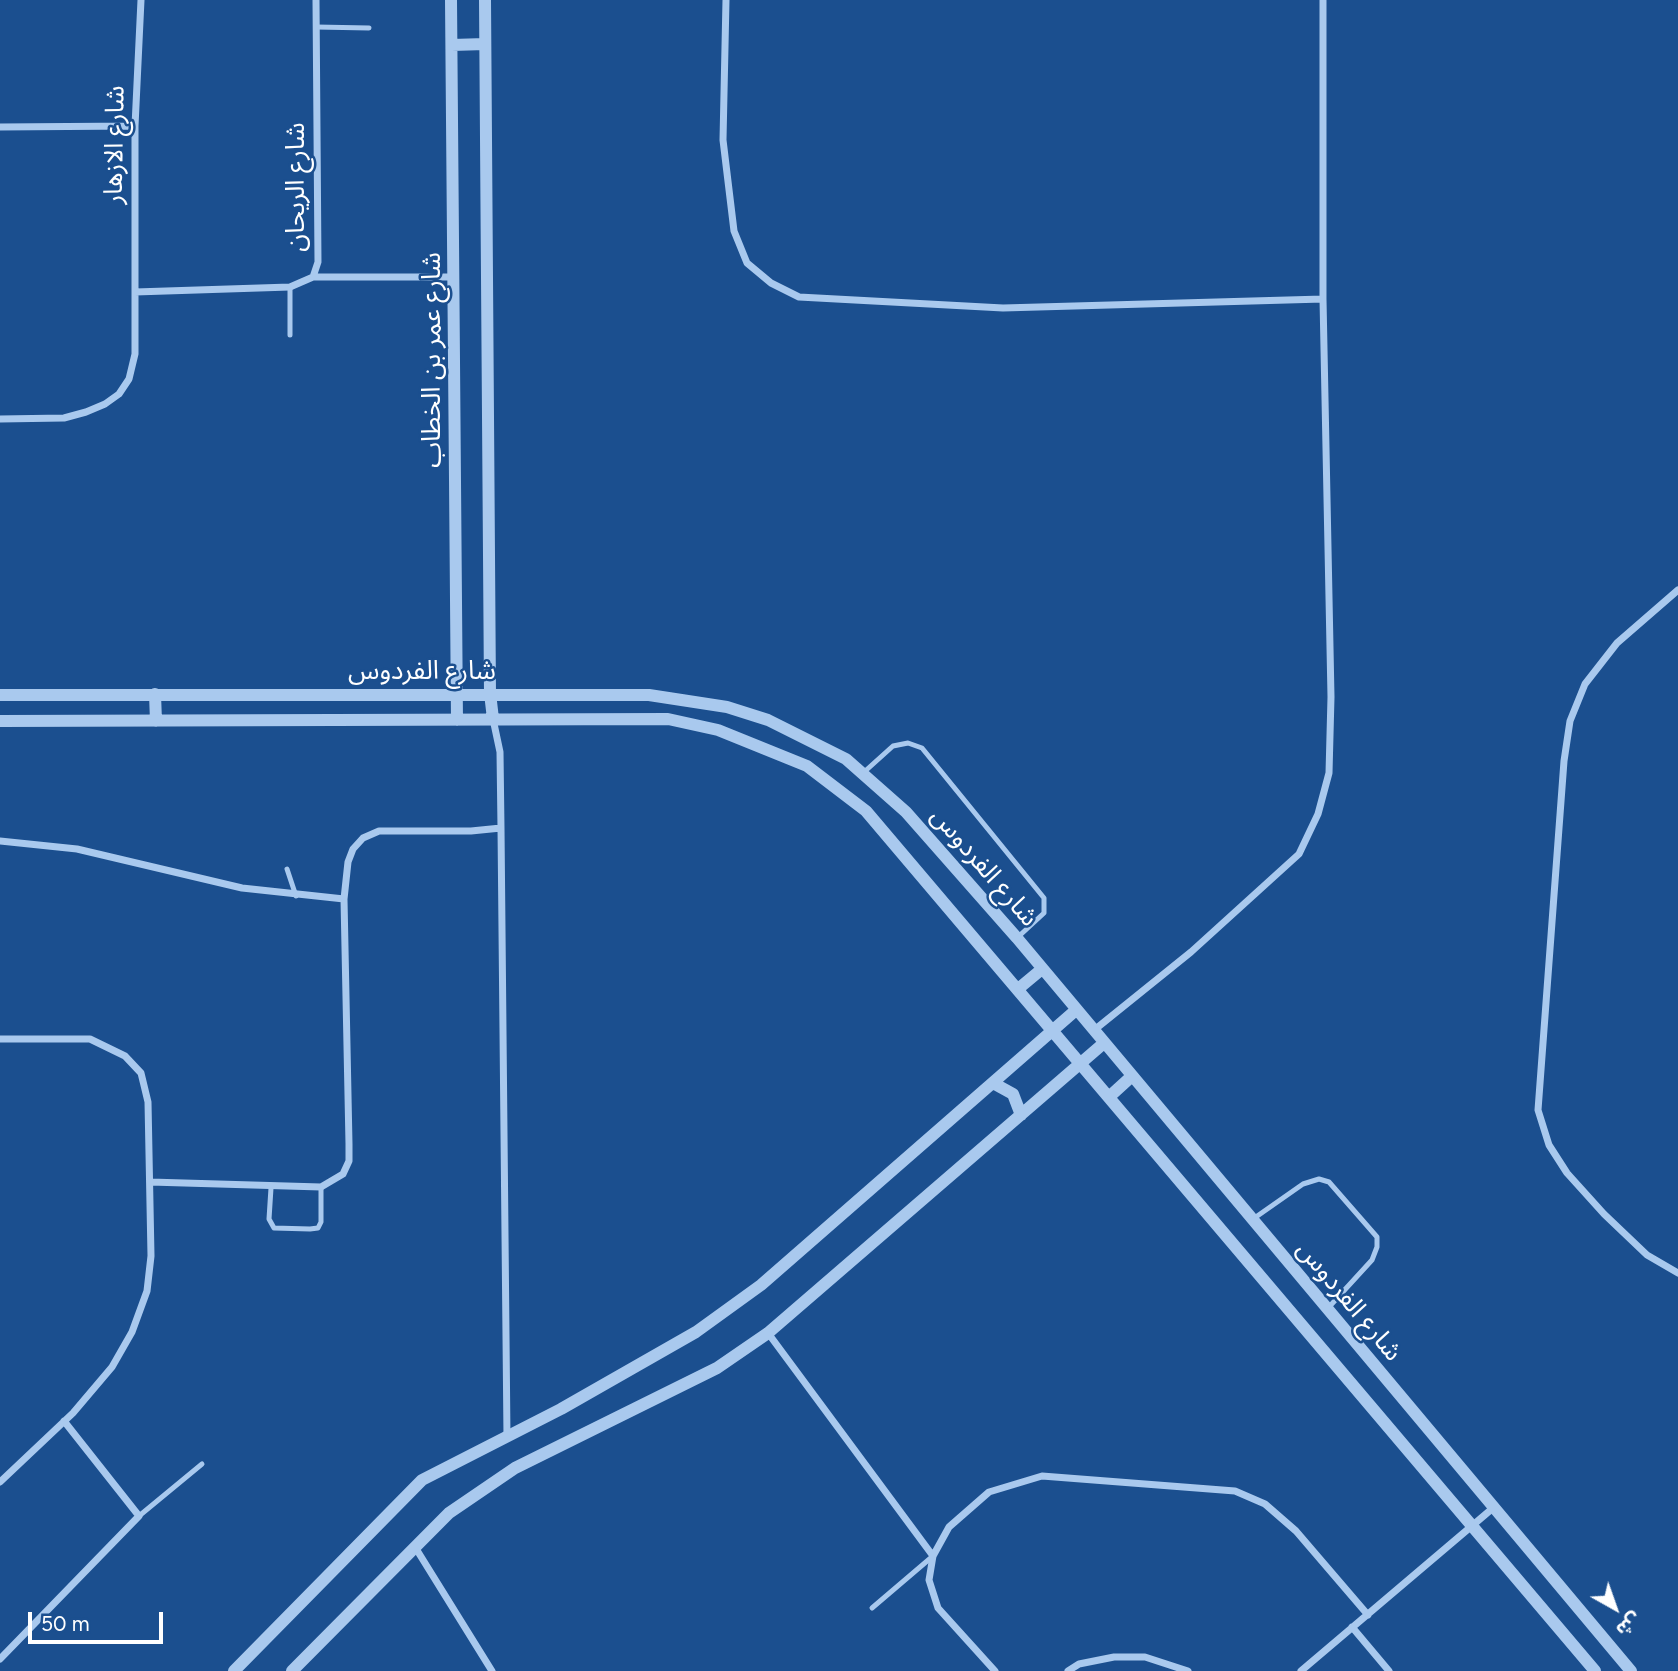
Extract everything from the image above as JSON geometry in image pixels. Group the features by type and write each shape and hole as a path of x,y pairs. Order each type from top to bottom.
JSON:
{"street":[{"name":"شارع الازهار","path":"0,419 64,418 105,404 119,394 128,379 135,354 135,126 141,0"},
{"name":"شارع الريحان","path":"135,292 290,287 313,277 318,262 316,0"},
{"name":"شارع عمر بن الخطاب","path":"451,0 457,720"},
{"name":"شارع عمر بن الخطاب","path":"485,0 490,693 493,719"},
{"path":"726,0 723,140 734,231 747,263 771,283 799,297 1003,308 1323,299"},
{"path":"1093,1031 1269,883 1299,854 1318,814 1329,773 1331,697 1323,299 1323,0"},
{"path":"452,45 485,44"},
{"path":"0,127 135,126"},
{"path":"313,277 454,278"},
{"path":"1678,590 1617,643 1585,684 1570,721 1564,761 1538,1110 1549,1145 1567,1173 1604,1214 1647,1255 1678,1273"},
{"name":"شارع الفردوس","path":"0,695 649,695 727,707 803,735 846,759 906,812 1017,938 1631,1671"},
{"path":"155,695 156,721"},
{"path":"493,719 500,752 502,828 507,1437"},
{"name":"شارع الفردوس","path":"0,721 668,719 718,730 807,766 866,811 1595,1671"},
{"path":"150,1182 271,1188 321,1187 334,1182 349,1161 344,899 348,862 363,838 379,831 471,831 502,828"},
{"path":"0,841 77,849 202,880 296,896 344,899"},
{"path":"1018,989 1042,969"},
{"path":"233,1671 422,1480 507,1437 696,1332 761,1285 1076,1010"},
{"path":"0,1039 90,1039 125,1056 141,1073 148,1102 151,1256 147,1291 132,1332 112,1367 64,1421 0,1482"},
{"path":"292,1671 449,1513 515,1468 717,1368 768,1333 1104,1043"},
{"path":"1108,1097 1132,1076"},
{"path":"993,1083 1013,1094 1021,1115"},
{"path":"768,1333 933,1556"},
{"path":"0,1659 139,1516 64,1421"},
{"path":"995,1671 938,1608 929,1580 933,1556 949,1527 989,1492 1041,1476 1235,1491 1265,1504 1296,1531 1368,1615"},
{"path":"1301,1671 1493,1508"},
{"path":"414,1546 492,1671"},
{"path":"1352,1627 1389,1671"},
{"path":"1068,1671 1079,1664 1114,1657 1134,1657 1165,1661 1188,1671"}],"lane":[{"path":"316,27 369,28"},
{"path":"290,287 290,335"},
{"path":"863,773 894,746 908,743 922,748 1045,898 1044,913 1017,938"},
{"path":"287,869 296,896"},
{"path":"1251,1220 1303,1184 1319,1179 1329,1182 1377,1237 1372,1260 1326,1309"},
{"path":"271,1188 269,1219 274,1228 310,1229 318,1228 321,1222 321,1187"},
{"path":"139,1516 202,1464"},
{"path":"872,1608 933,1556"}]}
